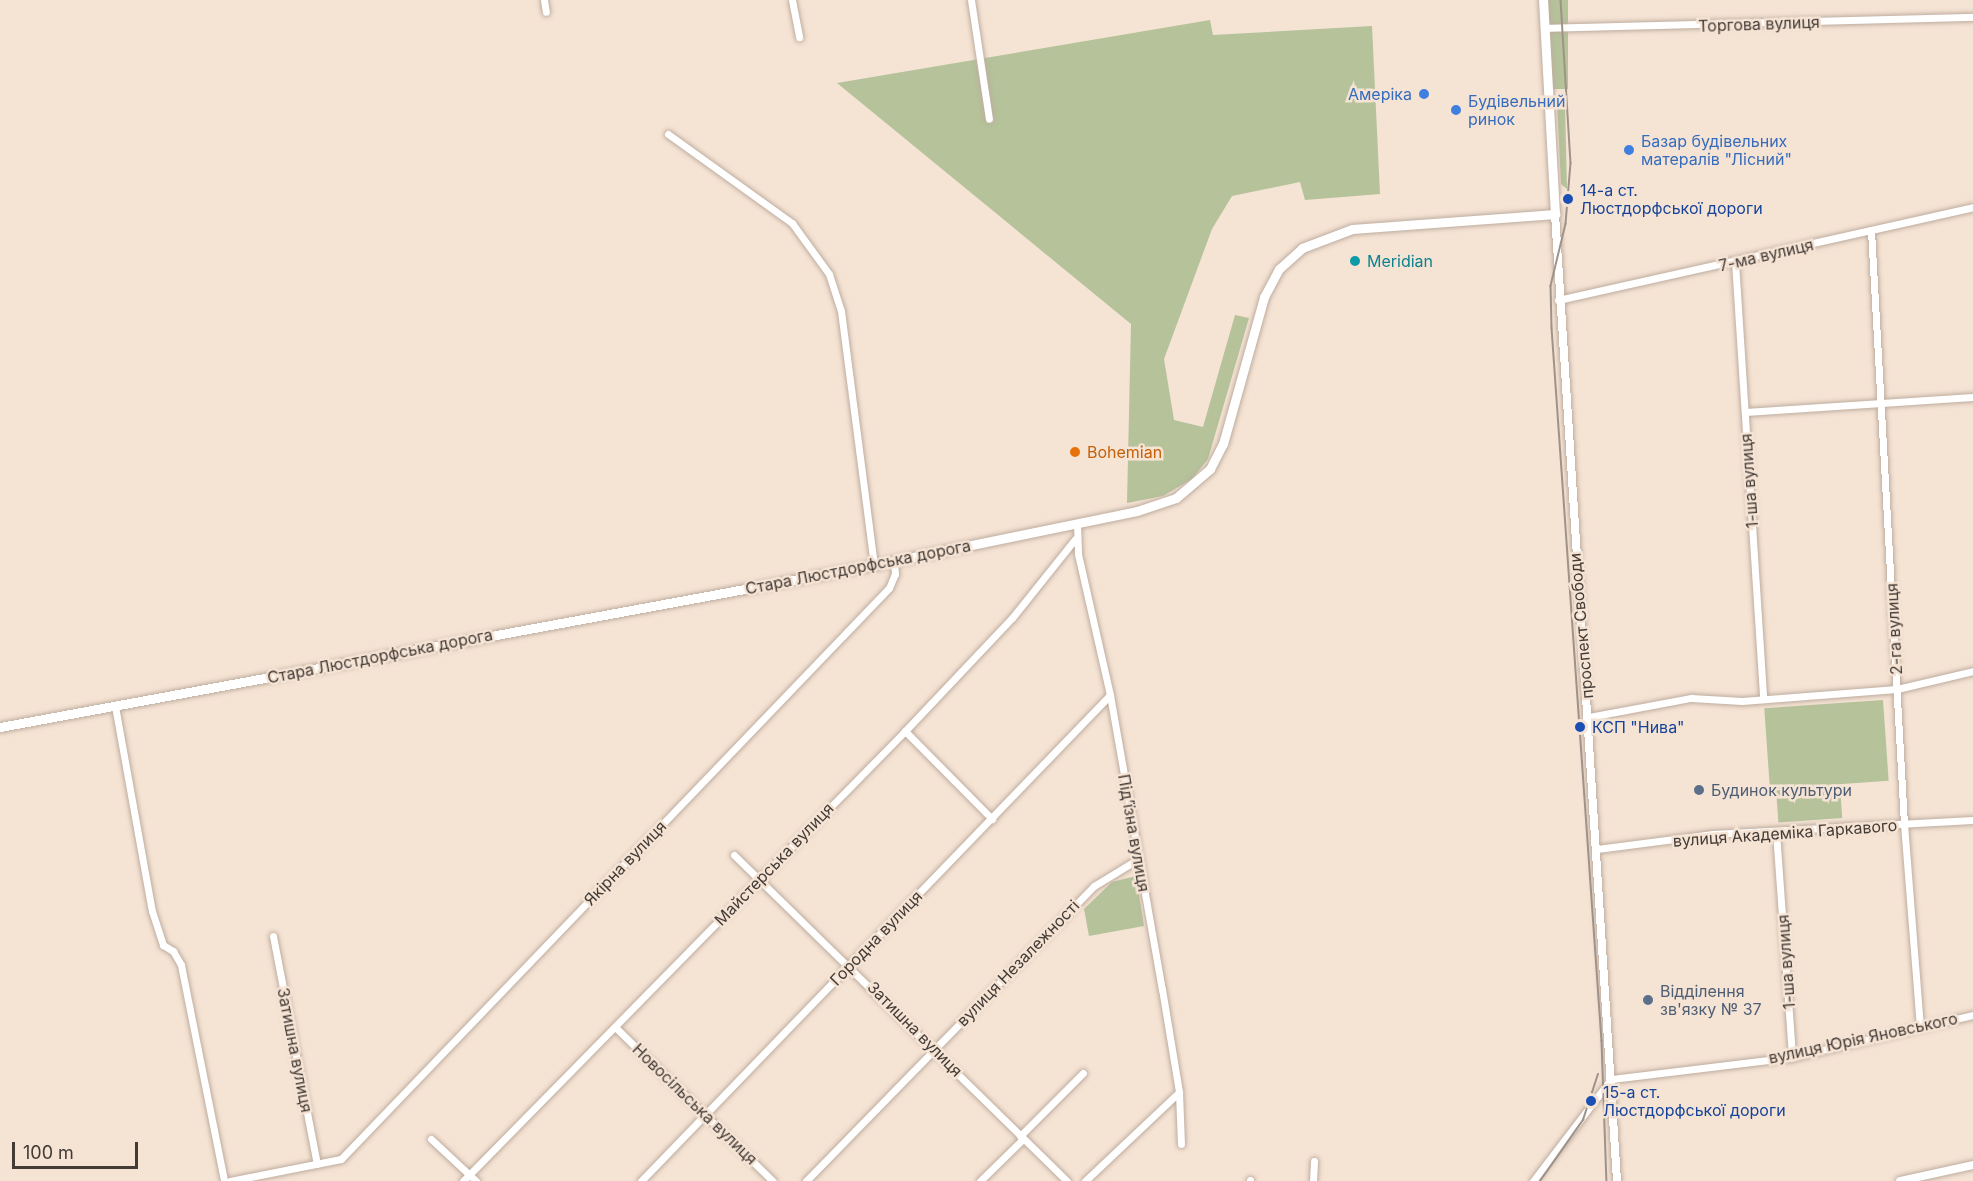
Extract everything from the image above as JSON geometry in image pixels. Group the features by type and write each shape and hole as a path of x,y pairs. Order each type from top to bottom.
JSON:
{"main road":[{"path":"1543,0 1555,214"},
{"name":"Стара Люстдорфська дорога","path":"0,727 874,566 1164,503 1186,492 1210,469 1223,444 1264,297 1279,269 1302,248 1352,229 1555,214"}],"street":[{"path":"544,0 546,12"},
{"path":"792,0 799,38"},
{"path":"971,0 989,119"},
{"name":"Торгова вулиця","path":"1544,28 1973,18"},
{"path":"668,134 792,223 829,274 841,311 874,566"},
{"name":"7-ма вулиця","path":"1558,300 1973,207"},
{"name":"проспект Свободи","path":"1555,214 1558,300 1589,717 1617,1181"},
{"name":"2-га вулиця","path":"1871,230 1904,825 1920,1027"},
{"name":"1-ша вулиця","path":"1735,262 1763,699"},
{"path":"1745,412 1973,397"},
{"name":"Підʼїзна вулиця","path":"1077,523 1076,539 1110,695 1179,1092 1181,1144"},
{"name":"Майстерська вулиця","path":"463,1181 616,1028 757,879 905,731 1012,618 1076,539"},
{"name":"Якірна вулиця","path":"317,1164 341,1159 889,588 895,574 894,562"},
{"path":"1589,717 1680,699 1763,699 1897,689 1973,671"},
{"name":"Городна вулиця","path":"641,1181 1110,695"},
{"path":"115,706 152,911 163,945 173,951 181,965 224,1181"},
{"path":"905,731 992,819"},
{"name":"вулиця Академіка Гаркавого","path":"1597,849 1713,834 1973,820"},
{"name":"1-ша вулиця","path":"1776,832 1792,1057"},
{"name":"Затишна вулиця","path":"734,855 936,1049 1067,1181"},
{"name":"вулиця Незалежності","path":"806,1181 1094,886 1138,859"},
{"name":"Затишна вулиця","path":"273,936 317,1164"},
{"name":"вулиця Юрія Яновського","path":"1611,1079 1792,1057 1973,1015"},
{"name":"Новосільська вулиця","path":"616,1028 706,1113 773,1181"},
{"path":"981,1181 1083,1073"},
{"path":"1533,1181 1611,1079"},
{"path":"1085,1181 1179,1092"},
{"path":"431,1139 476,1181"},
{"path":"1313,1181 1314,1161"},
{"path":"230,1181 317,1164"},
{"path":"1900,1181 1973,1165"}],"green space":[{"path":"1548,0 1568,0 1568,89 1548,89"},
{"path":"1210,20 1213,35 1372,26 1380,194 1305,200 1300,182 1232,196 1212,229 1164,359 1174,420 1203,427 1235,315 1249,318 1208,459 1192,479 1163,496 1127,503 1131,324 837,83"},
{"path":"1557,103 1565,104 1567,189 1561,184"},
{"path":"1883,700 1889,781 1770,789 1764,708"},
{"path":"1840,786 1842,818 1778,822 1776,790"},
{"path":"1136,876 1144,926 1089,936 1084,909 1112,882"}],"tram line":[{"path":"1561,0 1571,163 1566,224 1551,286 1552,328 1602,1041 1607,1181"},
{"path":"1540,1181 1583,1120 1598,1074"}],"place":[{"name":"Амеріка","path":"1424,94"},
{"name":"Будівельний ринок","path":"1456,110"},
{"name":"Базар будівельних матералів \"Лісний\"","path":"1629,150"},
{"name":"14-а ст. Люстдорфської дороги","path":"1568,199"},
{"name":"Meridian","path":"1355,261"},
{"name":"Bohemian","path":"1075,452"},
{"name":"КСП \"Нива\"","path":"1580,727"},
{"name":"Будинок культури","path":"1699,790"},
{"name":"Відділення зв'язку № 37","path":"1648,1000"},
{"name":"15-а ст. Люстдорфської дороги","path":"1591,1101"}]}
